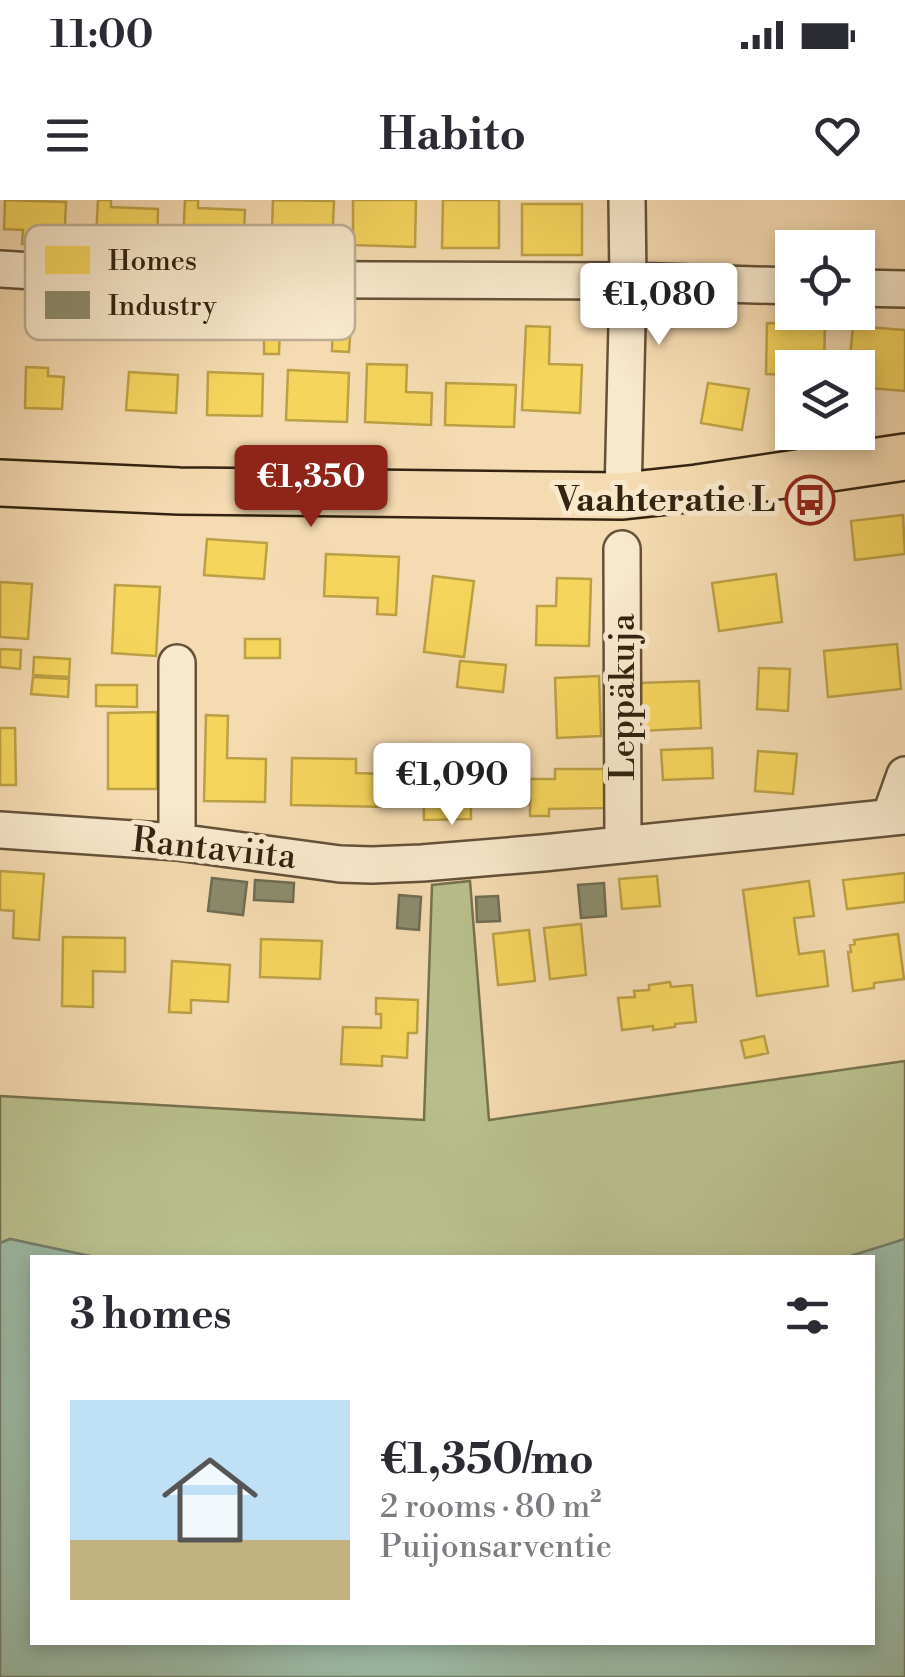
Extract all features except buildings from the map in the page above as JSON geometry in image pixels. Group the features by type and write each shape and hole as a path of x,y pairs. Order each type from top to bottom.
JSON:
{"main road":[{"path":"0,482 179,491 624,496 905,457"}],"street":[{"path":"624,496 626,200"},
{"path":"0,270 25,271"},
{"path":"355,279 775,285"},
{"path":"875,289 905,290"},
{"name":"Leppäkuja","path":"622,548 622,845"},
{"path":"177,663 177,842"},
{"path":"897,816 905,774"},
{"name":"Rantaviita","path":"0,830 177,842 372,865 622,845 897,816"}],"green space":[{"path":"470,881 489,1120 905,1061 905,1239 856,1255 82,1255 10,1239 0,1243 0,1096 424,1120 432,885"}],"shaded area":[{"path":"10,1239 86,1255 30,1255 30,1645 875,1645 875,1255 853,1255 905,1239 905,1677 0,1677 0,1243"}],"place":[{"name":"Vaahteratie L","path":"810,500"}]}
